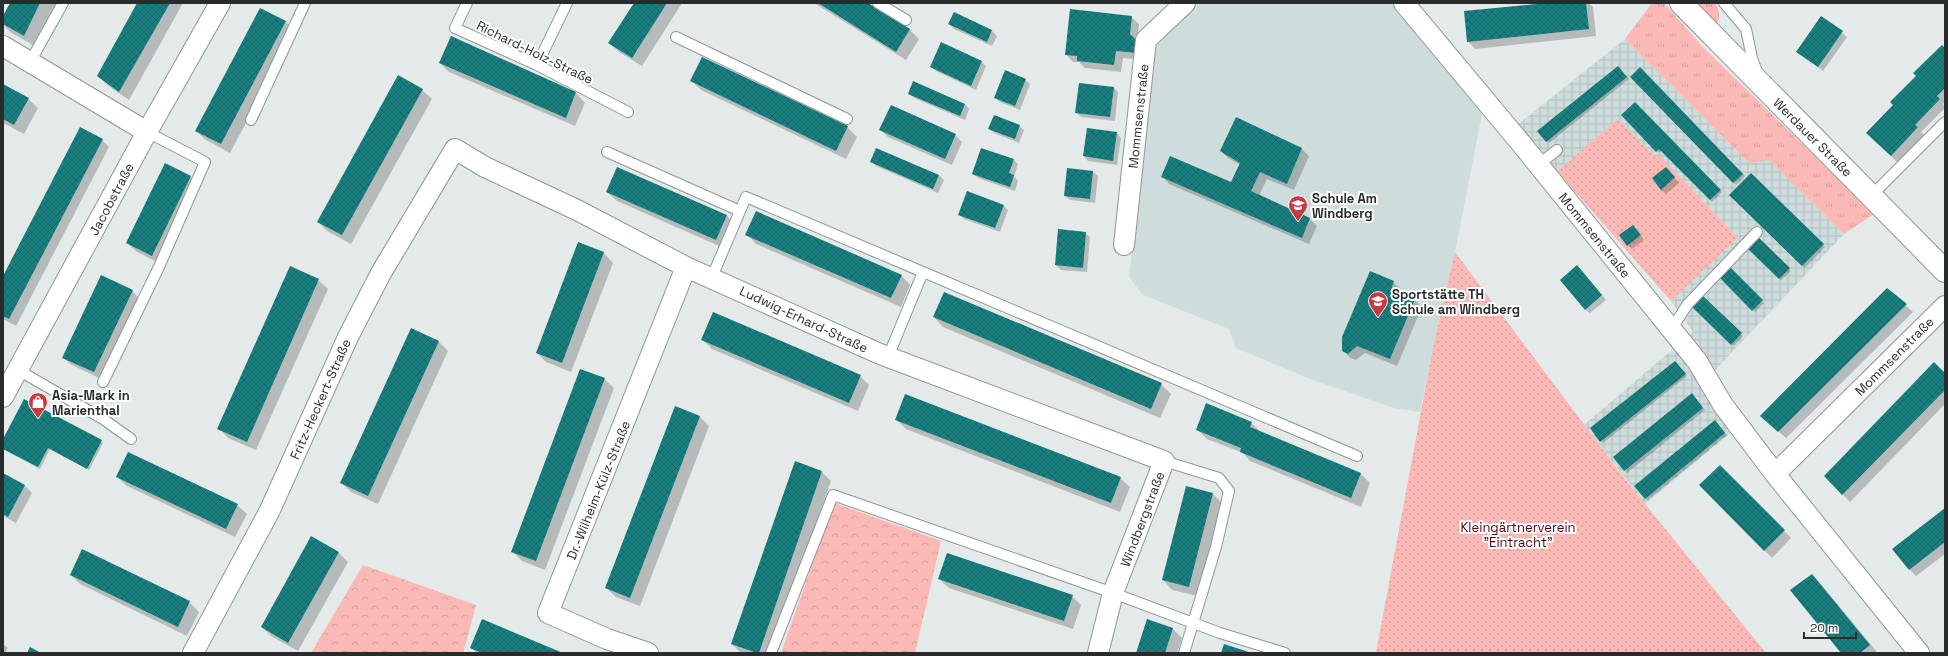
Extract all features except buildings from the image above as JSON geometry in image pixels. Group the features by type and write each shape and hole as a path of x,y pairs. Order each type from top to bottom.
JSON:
{"main road":[{"name":"Werdauer Straße","path":"1681,3 1945,270"}],"street":[{"name":"Jacobstraße","path":"3,397 10,366 147,132 220,3"},
{"name":"Mommsenstraße","path":"1124,245 1146,40 1185,3"},
{"name":"Mommsenstraße","path":"1404,3 1697,361 1723,405 1775,474 1919,653"},
{"path":"3,46 147,132"},
{"name":"Ludwig-Erhard-Straße","path":"455,149 485,167 577,210 686,267 712,277 888,357 1164,462"},
{"name":"Fritz-Heckert-Straße","path":"193,653 269,512 362,309 381,273 455,149"},
{"name":"Dr.-Wilhelm-Külz-Straße","path":"648,653 607,639 548,613 686,267"},
{"name":"Mommsenstraße","path":"1775,474 1945,306"},
{"name":"Windbergstraße","path":"1098,653 1113,594 1164,462"}],"lane":[{"path":"30,62 63,3"},
{"path":"251,120 305,3"},
{"name":"Richard-Holz-Straße","path":"467,3 455,28 537,65 628,112"},
{"path":"537,65 567,3"},
{"path":"878,3 906,20"},
{"path":"1724,3 1746,29 1752,58 1764,86"},
{"path":"676,37 846,119"},
{"path":"1871,196 1945,122"},
{"path":"103,382 158,269 205,162 147,132"},
{"path":"1538,165 1557,150"},
{"path":"607,152 740,211"},
{"path":"712,277 746,197 1357,456"},
{"path":"1671,330 1687,305 1757,232"},
{"path":"888,357 923,272"},
{"path":"10,366 103,419 130,439"},
{"name":"Windbergstraße","path":"1164,462 1220,478 1229,491 1216,547 1184,653"},
{"path":"771,653 833,495 1193,623 1285,653"}],"shaded area":[{"name":"Schule Am Windberg","path":"1198,3 1392,3 1482,114 1455,252 1420,412 1394,408 1310,379 1236,348 1229,329 1143,295 1129,277 1156,46"},
{"path":"1625,39 1749,163 1769,159 1844,234 1701,385 1734,430 1645,504 1584,425 1693,332 1671,301 1737,238 1658,155 1655,158 1618,119 1557,171 1517,125"}],"green space":[{"path":"1652,3 1664,3 1701,45 1874,214 1844,234 1769,160 1749,163 1625,39"},
{"path":"1698,3 1715,3 1719,13 1717,24"},
{"path":"1618,119 1655,157 1658,154 1738,238 1671,301 1557,171"},
{"name":"Kleingärtnerverein \"Eintracht\"","path":"1455,252 1624,478 1766,653 1376,653 1433,347"},
{"path":"834,503 941,541 915,653 781,653"},
{"path":"363,565 476,605 463,653 311,653"}],"place":[{"name":"Schule Am Windberg","path":"1298,222"},
{"name":"Sportstätte TH Schule am Windberg","path":"1378,318"},
{"name":"Asia-Mark in Marienthal","path":"38,419"}]}
